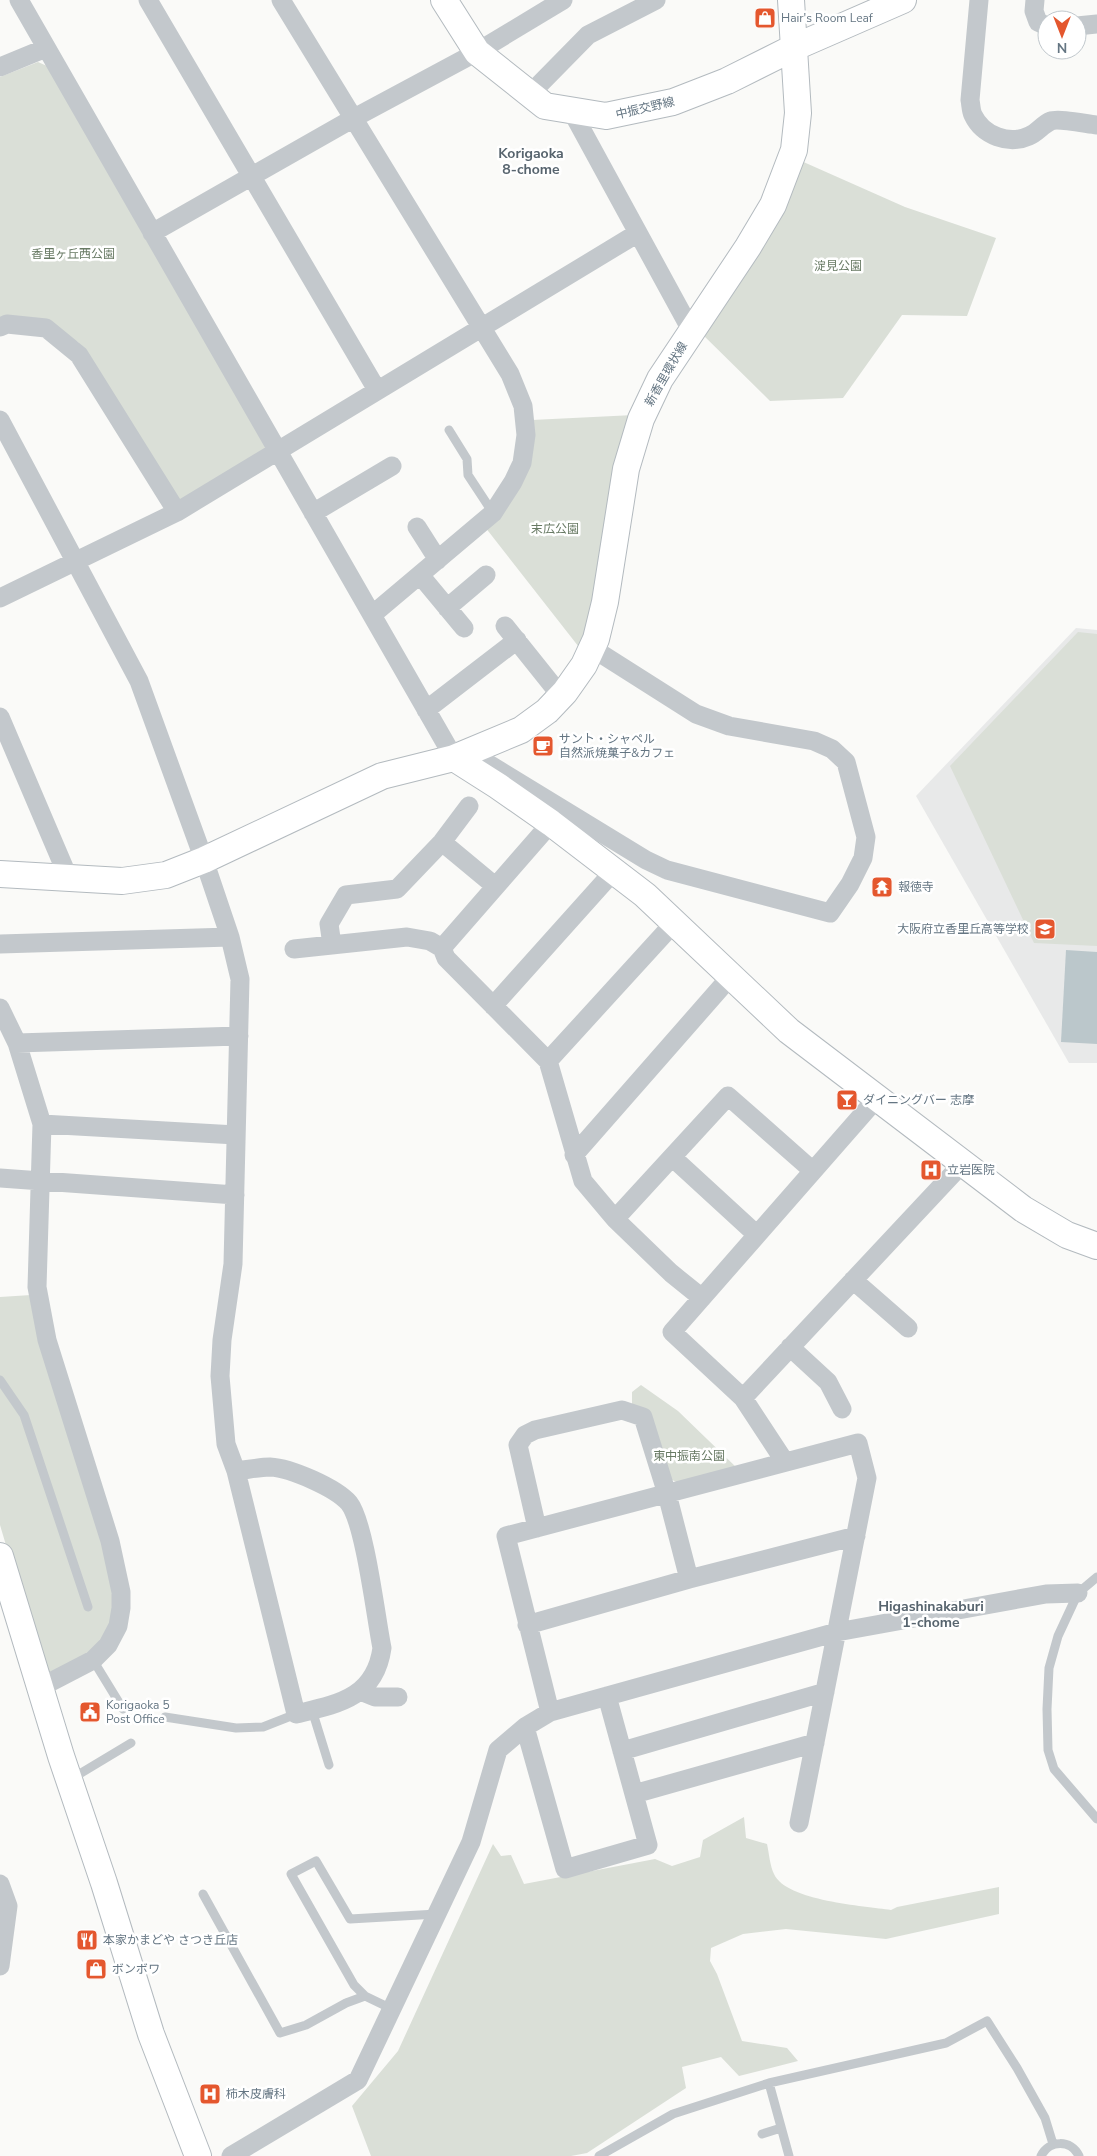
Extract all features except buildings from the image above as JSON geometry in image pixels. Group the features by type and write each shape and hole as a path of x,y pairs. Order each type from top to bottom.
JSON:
{"street":[{"path":"19,0 426,710 461,755 498,786 645,894 789,1031 1023,1209 1067,1235 1097,1246"},
{"path":"148,0 377,390"},
{"path":"281,0 510,374 523,406 526,435 522,463 513,482 493,513 372,615"},
{"name":"中振交野線","path":"444,0 477,52 545,106 606,116 673,102 727,81 793,48 903,0"},
{"path":"152,233 354,118 477,52 563,0"},
{"path":"530,94 588,35 656,0"},
{"name":"新香里環状線","path":"0,874 69,879 131,880 166,875 204,860 382,776 461,755 521,730 547,711 561,696 584,665 596,639 605,602 626,469 641,419 660,379 748,247 774,205 784,182 794,150 798,113 791,0"},
{"path":"979,0 970,100 974,116 984,128 1000,139 1017,141 1031,135 1051,121 1059,120 1097,125"},
{"path":"1035,0 1034,11 1037,19"},
{"path":"0,66 46,48"},
{"path":"570,110 692,330"},
{"path":"0,598 177,512 276,450 638,233"},
{"path":"0,327 7,324 46,328 79,355 177,512"},
{"path":"0,420 139,681 230,937 240,979 233,1264 222,1340 220,1376 226,1444 236,1471 304,1712 332,1705 356,1695 370,1682 379,1665 382,1648 360,1527 350,1504 332,1489 305,1476 271,1467 236,1471"},
{"path":"313,513 392,466"},
{"path":"417,526 438,560"},
{"path":"420,575 464,628"},
{"path":"447,608 486,575"},
{"path":"426,710 511,633 561,696"},
{"path":"461,755 646,860 667,870 830,913 850,884 863,858 866,837 846,762 832,749 814,741 729,726 696,714 592,648"},
{"path":"0,717 69,879"},
{"path":"332,945 328,924 346,895 397,889 442,842 469,806"},
{"path":"442,948 551,824"},
{"path":"442,842 495,886"},
{"path":"493,1006 614,871"},
{"path":"548,1061 674,923"},
{"path":"0,944 230,937"},
{"path":"294,949 407,937 430,941 442,948 446,958 548,1061 583,1181 615,1219 671,1273 702,1298"},
{"path":"574,1155 731,976"},
{"path":"0,1008 17,1043 42,1124 37,1287 41,1314 49,1348 110,1541 120,1592 121,1608 118,1626 108,1645 93,1660 41,1687"},
{"path":"17,1043 239,1036"},
{"path":"615,1219 728,1096 813,1172"},
{"path":"785,1462 743,1398 672,1332 878,1098"},
{"path":"42,1124 236,1135"},
{"path":"672,1157 757,1235"},
{"path":"743,1398 963,1163"},
{"path":"0,1178 235,1196"},
{"path":"853,1280 908,1328"},
{"path":"790,1347 828,1382 842,1409"},
{"path":"537,1528 518,1445 525,1435 534,1430 622,1410 643,1417 667,1494 689,1579"},
{"path":"550,1712 506,1536 858,1443 867,1478 799,1823"},
{"path":"527,1625 689,1579 856,1536"},
{"path":"2,1565 151,2034 198,2156"},
{"path":"231,2156 358,2080 471,1842 498,1750 526,1727 550,1712 837,1632 1046,1594 1078,1593"},
{"path":"360,1691 375,1697 398,1697"},
{"path":"622,1751 825,1692"},
{"path":"526,1727 565,1869 648,1845 607,1696"},
{"path":"634,1794 815,1743"},
{"path":"0,1884 8,1906 0,1966"}],"lane":[{"path":"449,430 467,459 468,475 493,513"},
{"path":"0,1380 24,1415 88,1607"},
{"path":"1097,1577 1078,1593 1058,1636 1049,1668 1047,1710 1048,1750 1054,1769 1097,1818"},
{"path":"93,1660 123,1709"},
{"path":"165,1717 236,1728 263,1727 304,1712 329,1765"},
{"path":"70,1780 131,1743"},
{"path":"392,2009 365,1996 354,1985 291,1874 316,1861 350,1919 437,1914"},
{"path":"203,1894 280,2033 306,2025 346,2003 365,1996"},
{"path":"599,2156 673,2114 769,2083 946,2042 987,2021 1018,2068 1045,2118 1053,2144"},
{"path":"769,2083 789,2156"},
{"path":"762,2134 781,2128"},
{"path":"1041,2156 1053,2144 1067,2144 1079,2156"}],"shaded area":[{"name":"大阪府立香里丘高等学校","path":"1076,628 1097,630 1097,1063 1069,1063 916,796"},
{"path":"1066,950 1097,952 1097,1044 1061,1042"}],"green space":[{"name":"香里ヶ丘西公園","path":"38,62 47,66 269,448 177,502 78,342 0,320 0,77"},
{"name":"淀見公園","path":"799,160 905,207 996,238 967,316 902,315 843,398 770,401 700,332"},
{"name":"末広公園","path":"634,415 582,651 485,527 532,420"},
{"name":"大阪府立香里丘高等学校","path":"1078,632 1097,634 1097,946 1034,943 950,766"},
{"path":"31,1295 103,1542 115,1608 103,1641 89,1654 45,1677 0,1525 0,1297"},
{"name":"東中振南公園","path":"641,1385 678,1411 737,1468 681,1484 670,1479 632,1405 632,1392"},
{"path":"744,1817 746,1838 767,1844 774,1874 781,1883 809,1896 827,1901 891,1910 897,1907 999,1887 999,1914 886,1939 786,1929 743,1934 711,1948 710,1961 717,1974 742,2041 787,2048 798,2061 739,2076 721,2057 682,2067 686,2088 587,2153 571,2156 371,2156 352,2106 398,2051 493,1844 501,1856 511,1855 524,1884 655,1859 672,1866 700,1857 703,1840"}],"place":[{"name":"Hair's Room Leaf","path":"765,18"},
{"name":"サント・シャペル 自然派焼菓子&カフェ","path":"543,746"},
{"name":"報徳寺","path":"882,887"},
{"name":"大阪府立香里丘高等学校","path":"1045,929"},
{"name":"ダイニングバー 志摩","path":"847,1100"},
{"name":"立岩医院","path":"931,1170"},
{"name":"Korigaoka 5 Post Office","path":"90,1712"},
{"name":"本家かまどや さつき丘店","path":"87,1940"},
{"name":"ボンボワ","path":"96,1969"},
{"name":"柿木皮膚科","path":"210,2094"}],"district":[{"name":"Korigaoka 8-chome","path":"531,162"},
{"name":"Higashinakaburi 1-chome","path":"931,1614"}]}
